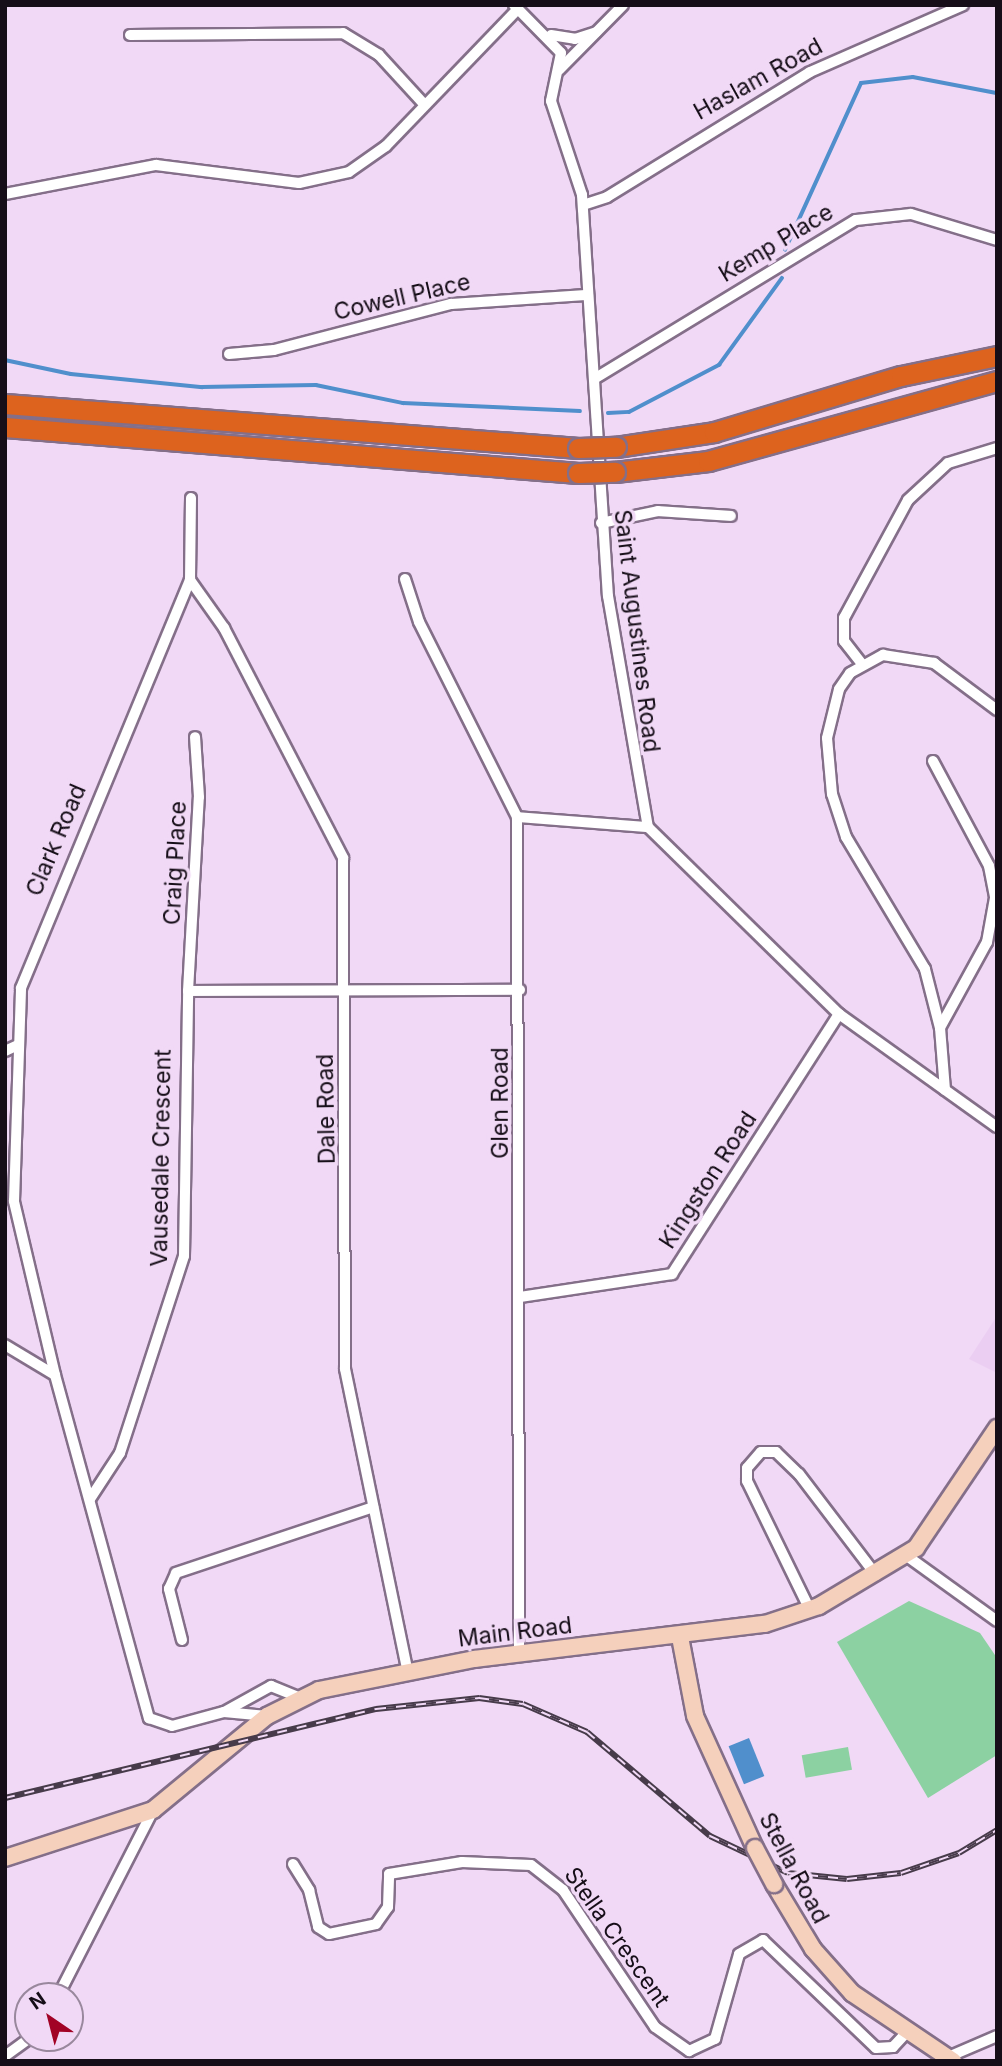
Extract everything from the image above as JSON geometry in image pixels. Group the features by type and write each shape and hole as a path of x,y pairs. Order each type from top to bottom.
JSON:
{"highway":[{"path":"5,404 578,448 616,447 714,432 901,376 997,356"},
{"path":"5,427 578,473 615,472 708,461 997,381"}],"main road":[{"name":"Main Road","path":"5,1858 153,1810 267,1716 300,1698 408,1672 519,1653 680,1637 810,1610 907,1556 937,1523 997,1428"},
{"name":"Stella Road","path":"680,1637 695,1716 774,1884 834,1974 907,2032 951,2059"}],"street":[{"path":"559,70 623,5"},
{"name":"Haslam Road","path":"583,205 607,197 810,72 963,5"},
{"path":"5,194 156,165 273,181 325,180 367,163 516,8 548,34 575,39 599,31"},
{"path":"130,34 343,33 379,55 423,103"},
{"name":"Saint Augustines Road","path":"548,34 561,53 551,101 583,205 601,523 626,723 648,827"},
{"name":"Kemp Place","path":"594,379 856,220 911,214 997,240"},
{"name":"Cowell Place","path":"229,354 274,350 451,304 586,295"},
{"path":"862,664 844,641 844,618 908,500 948,463 997,448"},
{"name":"Clark Road","path":"90,1499 16,1220 10,1162 25,973 190,580 191,498"},
{"path":"601,523 658,511 731,516"},
{"name":"Glen Road","path":"405,579 419,622 517,817 520,990 519,1653"},
{"name":"Dale Road","path":"190,580 224,628 339,842 346,990 345,1369 408,1672"},
{"path":"944,1090 940,1028 914,944 856,856 832,794 831,707 862,664 883,655 915,656 997,710"},
{"name":"Craig Place","path":"188,991 200,797 195,737"},
{"path":"933,761 989,866 995,898 987,942 940,1028"},
{"path":"517,817 648,827 839,1014 997,1127"},
{"path":"188,991 520,990"},
{"name":"Vausedale Crescent","path":"90,1499 120,1453 184,1256 188,991"},
{"name":"Kingston Road","path":"520,1297 671,1274 839,1014"},
{"path":"5,1051 18,1045"},
{"path":"5,1345 55,1375"},
{"path":"810,1610 747,1481 747,1468 761,1452 776,1452 799,1474 876,1575"},
{"path":"90,1499 141,1706 160,1726 224,1712 271,1686 300,1698"},
{"path":"182,1640 170,1589 176,1573 373,1507"},
{"path":"907,1556 997,1621"},
{"path":"224,1712 267,1716"},
{"path":"65,1982 153,1810"},
{"name":"Stella Crescent","path":"293,1864 304,1876 318,1927 329,1934 376,1924 388,1908 388,1874 462,1862 531,1864 563,1889 647,2018 689,2051 715,2039 739,1954 763,1940 876,2048 893,2048 907,2032"},
{"path":"951,2059 997,2036"}],"shaded area":[{"path":"997,1316 997,1373 969,1359"}],"green space":[{"path":"909,1601 980,1633 997,1658 997,1755 928,1798 837,1642"},
{"path":"848,1747 852,1770 806,1778 802,1755"}],"water":[{"path":"749,1738 764,1776 744,1784 729,1746"}],"waterway":[{"path":"785,250 861,83 913,77 997,93"},
{"path":"608,413 629,412 719,365 782,278"},
{"path":"5,360 71,374 202,387 316,385 403,403 580,411"}],"railway":[{"path":"5,1798 376,1709 479,1698 523,1704 587,1732 710,1836 788,1873 847,1879 901,1873 959,1853 997,1830"}]}
